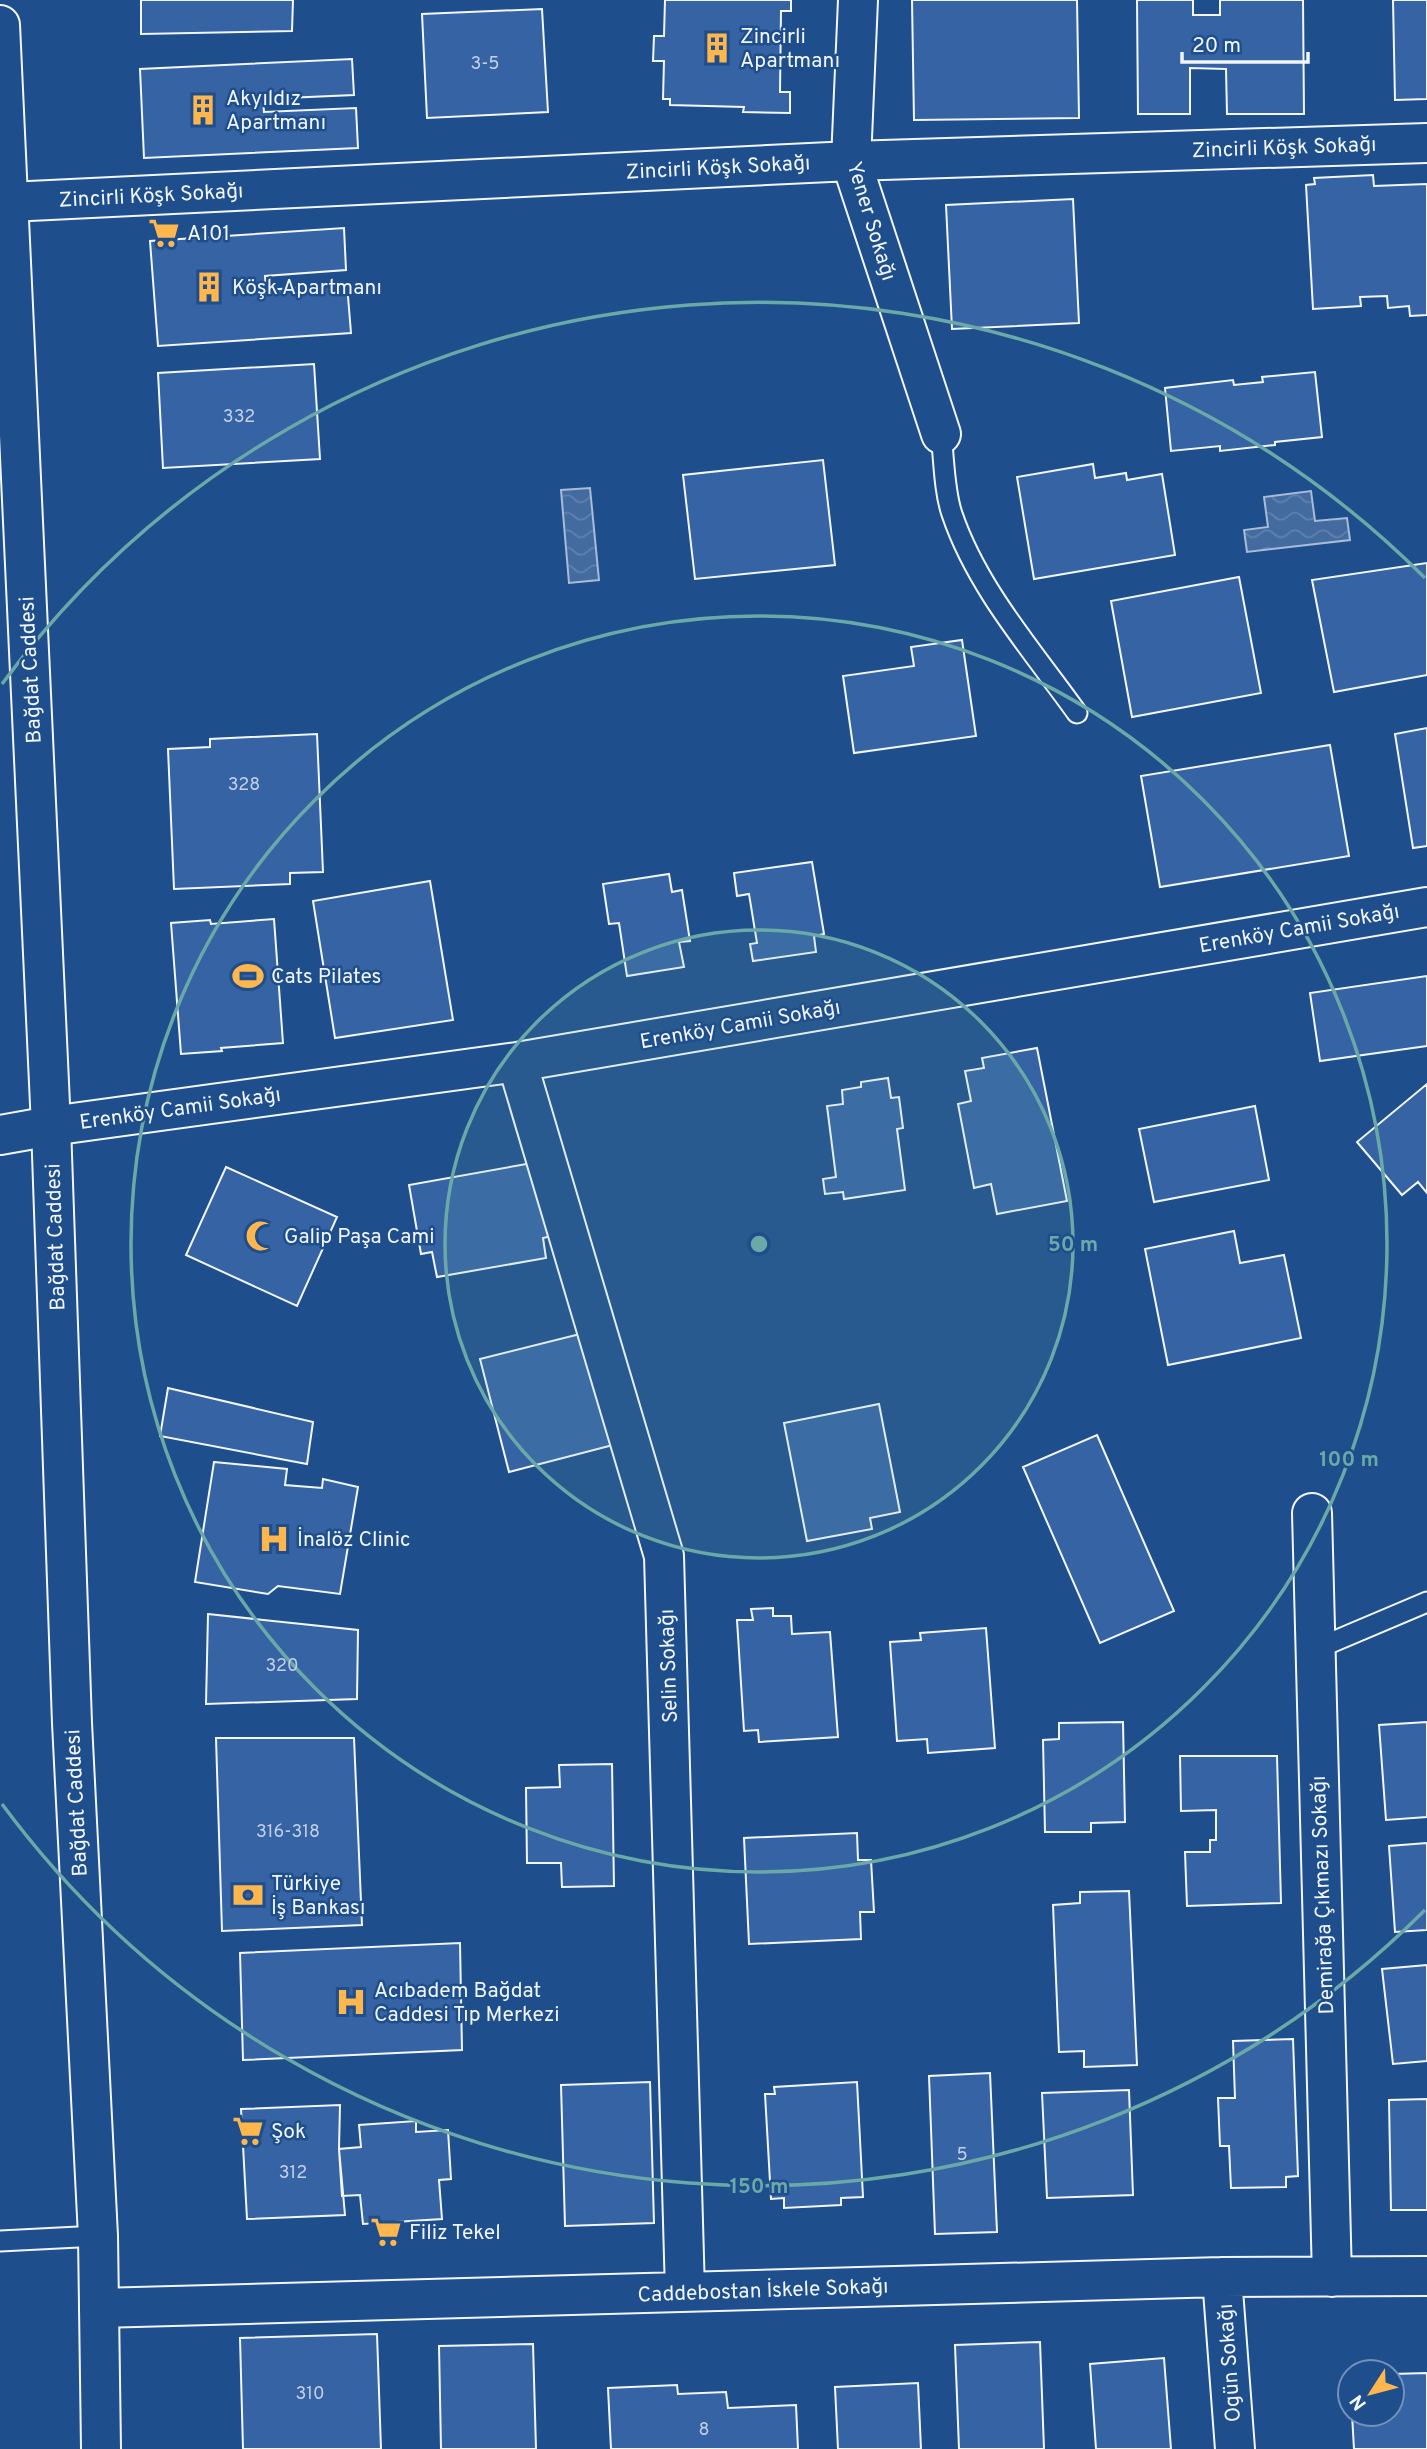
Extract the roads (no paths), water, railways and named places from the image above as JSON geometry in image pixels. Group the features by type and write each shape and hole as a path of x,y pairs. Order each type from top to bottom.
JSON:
{"street":[{"name":"Yener Sokağı","path":"858,0 851,161 941,434"},
{"name":"Bağdat Caddesi","path":"0,25 9,202 9,428 51,1126 72,1723 98,2236 101,2449"},
{"name":"Zincirli Köşk Sokağı","path":"9,202 851,161 1427,143"},
{"name":"Erenköy Camii Sokağı","path":"0,1135 517,1062 1427,906"},
{"name":"Selin Sokağı","path":"517,1062 664,1556 685,2292"},
{"name":"Demirağa Çıkmazı Sokağı","path":"1312,1513 1332,2277"},
{"name":"Caddebostan İskele Sokağı","path":"99,2308 1223,2277 1427,2276"},
{"name":"Ogün Sokağı","path":"1223,2277 1234,2449"}],"lane":[{"path":"941,434 951,513 973,561 991,595 1077,713"},
{"path":"1316,1648 1427,1602"},
{"path":"0,2241 98,2236"}],"water":[{"path":"590,488 599,580 569,583 561,490"},
{"path":"1311,491 1315,521 1347,518 1350,540 1247,552 1244,530 1268,527 1264,497"}],"place":[{"name":"Zincirli Apartmanı","path":"717,48"},
{"name":"Akyıldız Apartmanı","path":"203,110"},
{"name":"A101","path":"164,233"},
{"name":"Köşk Apartmanı","path":"209,287"},
{"name":"Cats Pilates","path":"248,976"},
{"name":"Galip Paşa Cami","path":"261,1236"},
{"name":"İnalöz Clinic","path":"274,1539"},
{"name":"Türkiye İş Bankası","path":"248,1895"},
{"name":"Acıbadem Bağdat Caddesi Tıp Merkezi","path":"351,2002"},
{"name":"Şok","path":"248,2131"},
{"name":"Filiz Tekel","path":"386,2232"}]}
